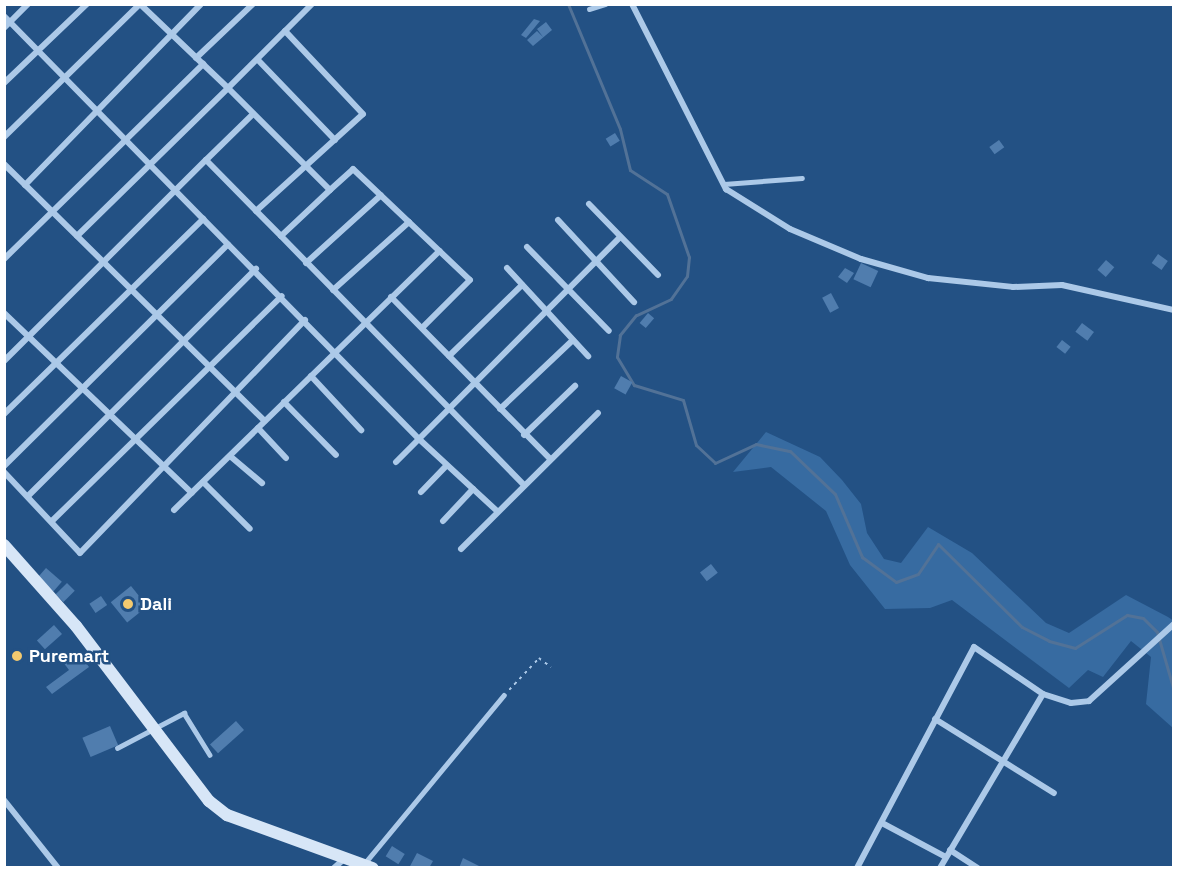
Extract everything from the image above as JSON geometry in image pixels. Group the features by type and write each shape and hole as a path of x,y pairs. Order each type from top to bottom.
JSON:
{"street":[{"path":"4,28 28,4"},
{"path":"4,84 41,51 87,4"},
{"path":"4,137 140,4 330,190"},
{"path":"25,184 170,33 201,4"},
{"path":"196,57 253,4"},
{"path":"632,4 724,184 790,229 861,259 928,278 1013,287 1062,285 1173,309"},
{"path":"77,236 258,60 306,6"},
{"path":"4,16 41,51 148,165 177,190 203,219 336,350 419,439 497,511"},
{"path":"256,211 363,114 285,31"},
{"path":"258,60 335,140"},
{"path":"4,260 202,64"},
{"path":"4,361 253,114"},
{"path":"206,160 366,321 447,409 524,484"},
{"path":"4,164 53,210 207,367 265,421"},
{"path":"281,236 353,169 470,280 423,327"},
{"path":"306,263 381,195"},
{"path":"589,204 619,238 658,275"},
{"path":"4,414 203,219"},
{"path":"558,220 594,262 634,302"},
{"path":"333,290 409,222"},
{"path":"396,462 619,238"},
{"path":"4,466 83,391 228,244"},
{"path":"527,247 609,331"},
{"path":"174,510 439,251"},
{"path":"507,268 588,356"},
{"path":"28,496 256,270"},
{"path":"449,356 522,285"},
{"path":"52,520 282,296"},
{"path":"391,297 423,327 524,435 549,458"},
{"path":"5,313 134,441 192,493"},
{"path":"4,472 52,520 80,553 161,466 305,320"},
{"path":"500,409 573,340"},
{"path":"311,376 360,430"},
{"path":"524,435 575,386"},
{"path":"284,402 336,455"},
{"path":"461,549 549,458 598,413"},
{"path":"258,428 286,458"},
{"path":"230,456 262,483"},
{"path":"421,492 447,465"},
{"path":"203,482 250,530"},
{"path":"443,520 473,489"},
{"path":"4,545 76,626 196,788 227,815 366,866"},
{"path":"857,867 974,647 1043,694 1071,703 1089,701 1173,624"},
{"path":"940,867 1043,694"},
{"path":"935,718 1054,794"},
{"path":"4,800 58,867"},
{"path":"882,823 946,857"},
{"path":"950,850 978,867"},
{"path":"334,867 345,858"}],"lane":[{"path":"589,9 605,4"},
{"path":"724,184 802,178"},
{"path":"366,866 504,695"},
{"path":"117,748 184,713 210,755"}],"path":[{"path":"504,695 539,658 551,667"}],"shaded area":[{"path":"766,432 820,457 842,480 861,504 867,533 884,559 901,563 928,527 972,553 1046,623 1069,633 1126,595 1174,621 1173,728 1146,704 1151,657 1131,641 1103,677 1088,670 1069,688 952,600 930,608 885,609 850,565 826,511 771,467 733,472"}],"building":[{"path":"534,19 540,21 526,38 521,35"},
{"path":"546,22 552,30 533,46 527,40 537,31 543,37 537,29"},
{"path":"615,133 620,141 610,146 606,139"},
{"path":"999,140 1004,147 995,154 989,147"},
{"path":"1158,254 1168,261 1162,270 1152,263"},
{"path":"1106,260 1114,267 1106,277 1097,270"},
{"path":"861,263 878,271 871,287 853,279"},
{"path":"845,268 854,273 847,283 838,277"},
{"path":"831,293 839,308 830,313 822,298"},
{"path":"648,313 654,318 646,328 640,323"},
{"path":"1082,323 1094,332 1087,341 1075,332"},
{"path":"1062,340 1071,347 1065,354 1056,347"},
{"path":"621,376 632,382 626,395 614,388"},
{"path":"711,564 718,573 707,581 700,573"},
{"path":"46,568 62,582 53,592 37,578"},
{"path":"67,583 75,591 63,602 56,594"},
{"name":"Dali","path":"131,586 147,606 127,623 111,602"},
{"path":"101,596 107,605 96,613 89,604"},
{"path":"54,625 62,634 45,649 37,640"},
{"path":"78,652 89,667 52,694 46,687 69,670 63,662"},
{"path":"236,721 244,730 218,753 210,744"},
{"path":"110,726 118,745 91,757 82,738"},
{"path":"392,846 405,854 398,864 386,856"},
{"path":"417,853 433,861 429,868 409,868"},
{"path":"463,858 483,868 459,868"}],"waterway":[{"path":"568,4 620,129 630,170 667,194 689,257 687,276 671,299 636,315 620,335 617,357 634,385 683,400 696,445 715,463 756,444 790,451 835,494 862,557 896,582 918,574 938,544 1022,627 1049,641 1075,648 1127,615 1143,618 1157,632 1174,691"}],"place":[{"name":"Dali","path":"128,604"},
{"name":"Puremart","path":"17,656"}]}
